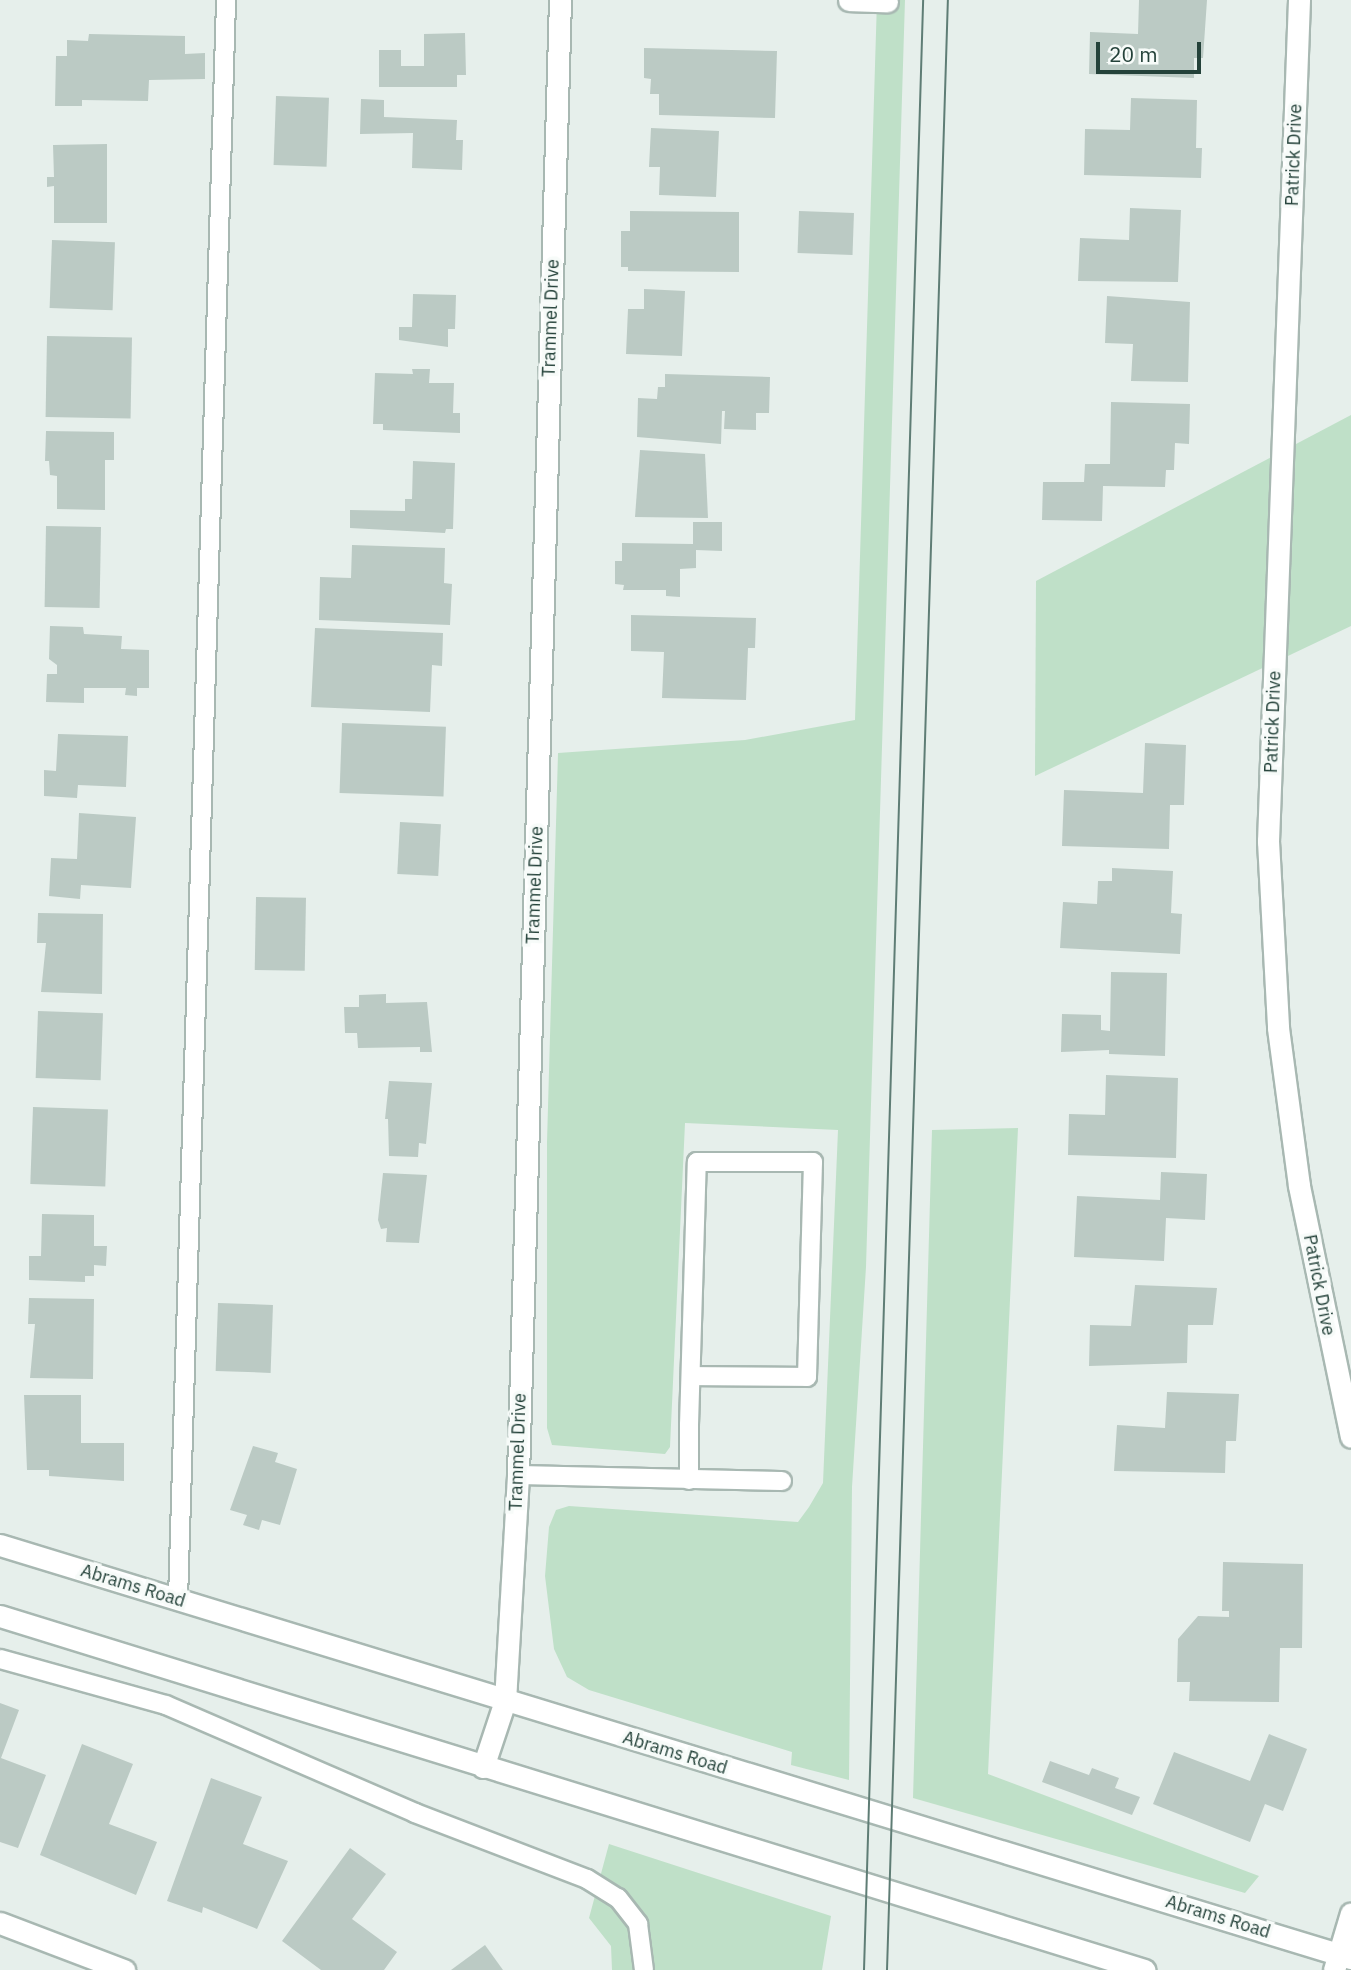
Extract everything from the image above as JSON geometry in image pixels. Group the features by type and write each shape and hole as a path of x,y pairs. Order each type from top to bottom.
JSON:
{"street":[{"name":"Trammel Drive","path":"483,1767 505,1701 518,1475 560,0"},
{"path":"849,0 887,1"},
{"name":"Patrick Drive","path":"1299,0 1268,841 1278,1028 1299,1186 1351,1437"},
{"name":"Abrams Road","path":"0,1545 1341,1961"},
{"path":"0,1616 1143,1970"},
{"path":"1341,1961 1351,1913"},
{"path":"0,1923 117,1969"}],"lane":[{"path":"178,1600 226,0"},
{"path":"689,1480 691,1376 697,1162 813,1163 807,1377 691,1376"},
{"path":"518,1475 782,1481"},
{"path":"0,1659 166,1705 415,1813 587,1879 618,1898 638,1924 644,1970"}],"green space":[{"path":"877,0 905,0 866,1267 852,1487 849,1780 791,1765 792,1752 589,1690 567,1677 554,1649 545,1576 549,1527 556,1510 569,1506 798,1522 809,1507 823,1483 838,1130 685,1123 670,1447 665,1454 552,1445 547,1428 547,1142 558,753 745,740 855,720"},
{"path":"1351,415 1351,626 1035,776 1036,581"},
{"path":"1018,1128 988,1774 1259,1876 1245,1893 913,1798 932,1130"},
{"path":"609,1844 831,1916 822,1970 612,1970 611,1946 589,1918"}],"building":[{"path":"1139,0 1207,0 1203,58 1194,58 1194,78 1089,74 1090,32 1138,34"},
{"path":"465,33 466,75 457,75 457,87 379,87 379,50 401,50 401,66 424,66 424,34"},
{"path":"89,34 185,36 185,54 205,53 205,79 149,80 148,101 82,100 82,106 55,106 56,56 67,56 67,40 88,41"},
{"path":"644,48 777,51 775,118 659,115 659,94 650,94 651,79 644,78"},
{"path":"276,96 329,98 327,167 274,165"},
{"path":"1131,98 1197,100 1196,148 1202,148 1201,178 1084,175 1085,129 1130,130"},
{"path":"361,99 384,100 384,117 457,120 456,140 463,140 462,170 412,168 413,133 360,134"},
{"path":"651,128 719,131 716,197 659,195 660,167 649,167"},
{"path":"107,144 107,223 54,223 54,186 47,187 47,177 54,177 53,145"},
{"path":"1130,208 1181,210 1178,282 1078,281 1080,238 1129,240"},
{"path":"630,211 739,212 739,272 628,271 628,267 621,267 621,231 630,231"},
{"path":"799,211 854,213 853,255 798,253"},
{"path":"52,240 115,242 113,310 50,308"},
{"path":"644,289 685,291 682,356 626,354 628,309 644,309"},
{"path":"413,294 456,295 455,329 448,329 448,347 399,340 399,327 412,327"},
{"path":"1107,296 1190,302 1188,382 1131,381 1133,344 1105,343"},
{"path":"47,336 132,337 131,418 46,417"},
{"path":"412,369 430,369 429,383 454,383 453,413 460,413 460,433 383,430 383,424 373,424 375,373 413,374"},
{"path":"665,374 770,377 769,413 756,413 756,430 724,429 725,411 722,411 721,444 637,437 638,398 657,399 658,387 665,387"},
{"path":"1111,402 1190,404 1189,444 1175,443 1174,470 1166,470 1165,487 1103,486 1102,521 1042,520 1043,482 1084,482 1085,464 1110,464"},
{"path":"46,431 114,432 114,460 105,460 105,510 57,509 57,476 50,475 49,461 45,461"},
{"path":"640,450 705,454 708,518 635,517"},
{"path":"413,461 455,463 453,529 446,529 445,533 350,528 350,510 405,511 405,499 412,499"},
{"path":"693,522 722,522 722,551 696,550 696,568 680,569 680,597 666,596 666,590 623,590 624,585 615,584 615,561 622,561 622,543 693,544"},
{"path":"46,526 101,527 100,608 45,607"},
{"path":"352,545 445,548 444,583 452,584 450,625 319,620 320,577 351,578"},
{"path":"631,615 756,618 755,648 748,648 746,700 662,698 664,652 631,651"},
{"path":"50,626 83,627 84,634 122,636 121,649 149,650 149,688 137,688 137,696 125,695 126,688 84,688 84,703 46,702 47,674 57,674 57,665 49,659"},
{"path":"315,628 443,633 442,666 432,665 430,712 311,707"},
{"path":"342,723 446,727 443,797 340,793"},
{"path":"58,734 128,736 126,787 78,785 77,798 44,796 44,770 56,771"},
{"path":"1145,743 1186,745 1184,805 1170,805 1169,849 1062,846 1064,790 1143,793"},
{"path":"79,813 136,817 131,888 81,885 80,899 49,896 51,858 77,859"},
{"path":"400,822 441,824 438,876 397,874"},
{"path":"1112,868 1173,871 1171,913 1182,914 1180,954 1060,948 1063,902 1097,904 1098,881 1112,881"},
{"path":"256,897 306,898 305,971 255,970"},
{"path":"38,913 103,914 102,994 41,992 46,943 37,943"},
{"path":"1111,972 1167,973 1165,1056 1109,1054 1109,1050 1061,1052 1062,1014 1101,1015 1101,1030 1110,1031"},
{"path":"386,994 386,1003 427,1002 432,1052 420,1052 420,1047 358,1048 357,1033 345,1033 344,1007 359,1007 359,995"},
{"path":"38,1011 103,1013 101,1080 36,1078"},
{"path":"1106,1075 1178,1078 1176,1158 1068,1155 1069,1114 1105,1115"},
{"path":"389,1081 432,1083 426,1144 419,1143 418,1157 389,1156 388,1119 385,1119"},
{"path":"33,1107 108,1110 105,1187 30,1184"},
{"path":"1161,1172 1207,1174 1205,1220 1166,1218 1164,1261 1074,1257 1077,1196 1160,1200"},
{"path":"383,1173 427,1175 419,1243 386,1242 387,1228 381,1229 378,1220"},
{"path":"42,1214 94,1215 94,1246 107,1246 106,1266 94,1265 94,1276 85,1276 85,1282 29,1280 29,1256 41,1256"},
{"path":"1135,1285 1217,1288 1213,1325 1188,1325 1187,1363 1089,1366 1090,1325 1131,1326"},
{"path":"29,1298 94,1299 93,1379 30,1378 35,1324 28,1324"},
{"path":"218,1303 273,1305 271,1373 216,1371"},
{"path":"1167,1392 1239,1394 1236,1441 1226,1441 1225,1473 1114,1471 1117,1425 1165,1428"},
{"path":"24,1395 81,1395 81,1443 124,1443 124,1481 49,1476 49,1470 27,1470"},
{"path":"253,1446 278,1453 275,1462 297,1469 280,1525 262,1520 259,1530 243,1525 247,1515 230,1510"},
{"path":"1223,1562 1303,1564 1302,1648 1280,1648 1279,1702 1189,1701 1190,1682 1177,1682 1178,1639 1198,1616 1229,1617 1229,1611 1222,1611"},
{"path":"0,1703 19,1710 1,1758 46,1775 18,1848 0,1842"},
{"path":"1269,1734 1307,1749 1283,1811 1265,1804 1250,1842 1153,1804 1174,1752 1250,1781"},
{"path":"82,1744 133,1764 109,1824 157,1842 136,1895 40,1855"},
{"path":"1050,1761 1089,1775 1092,1768 1119,1778 1115,1788 1140,1797 1132,1815 1042,1782"},
{"path":"211,1778 262,1797 243,1844 288,1861 257,1929 203,1907 202,1913 167,1901"},
{"path":"350,1848 386,1874 352,1919 397,1952 384,1970 321,1970 282,1941"},
{"path":"485,1945 503,1970 451,1970"}],"tram line":[{"path":"864,1970 923,0"},
{"path":"887,1970 948,0"}]}
